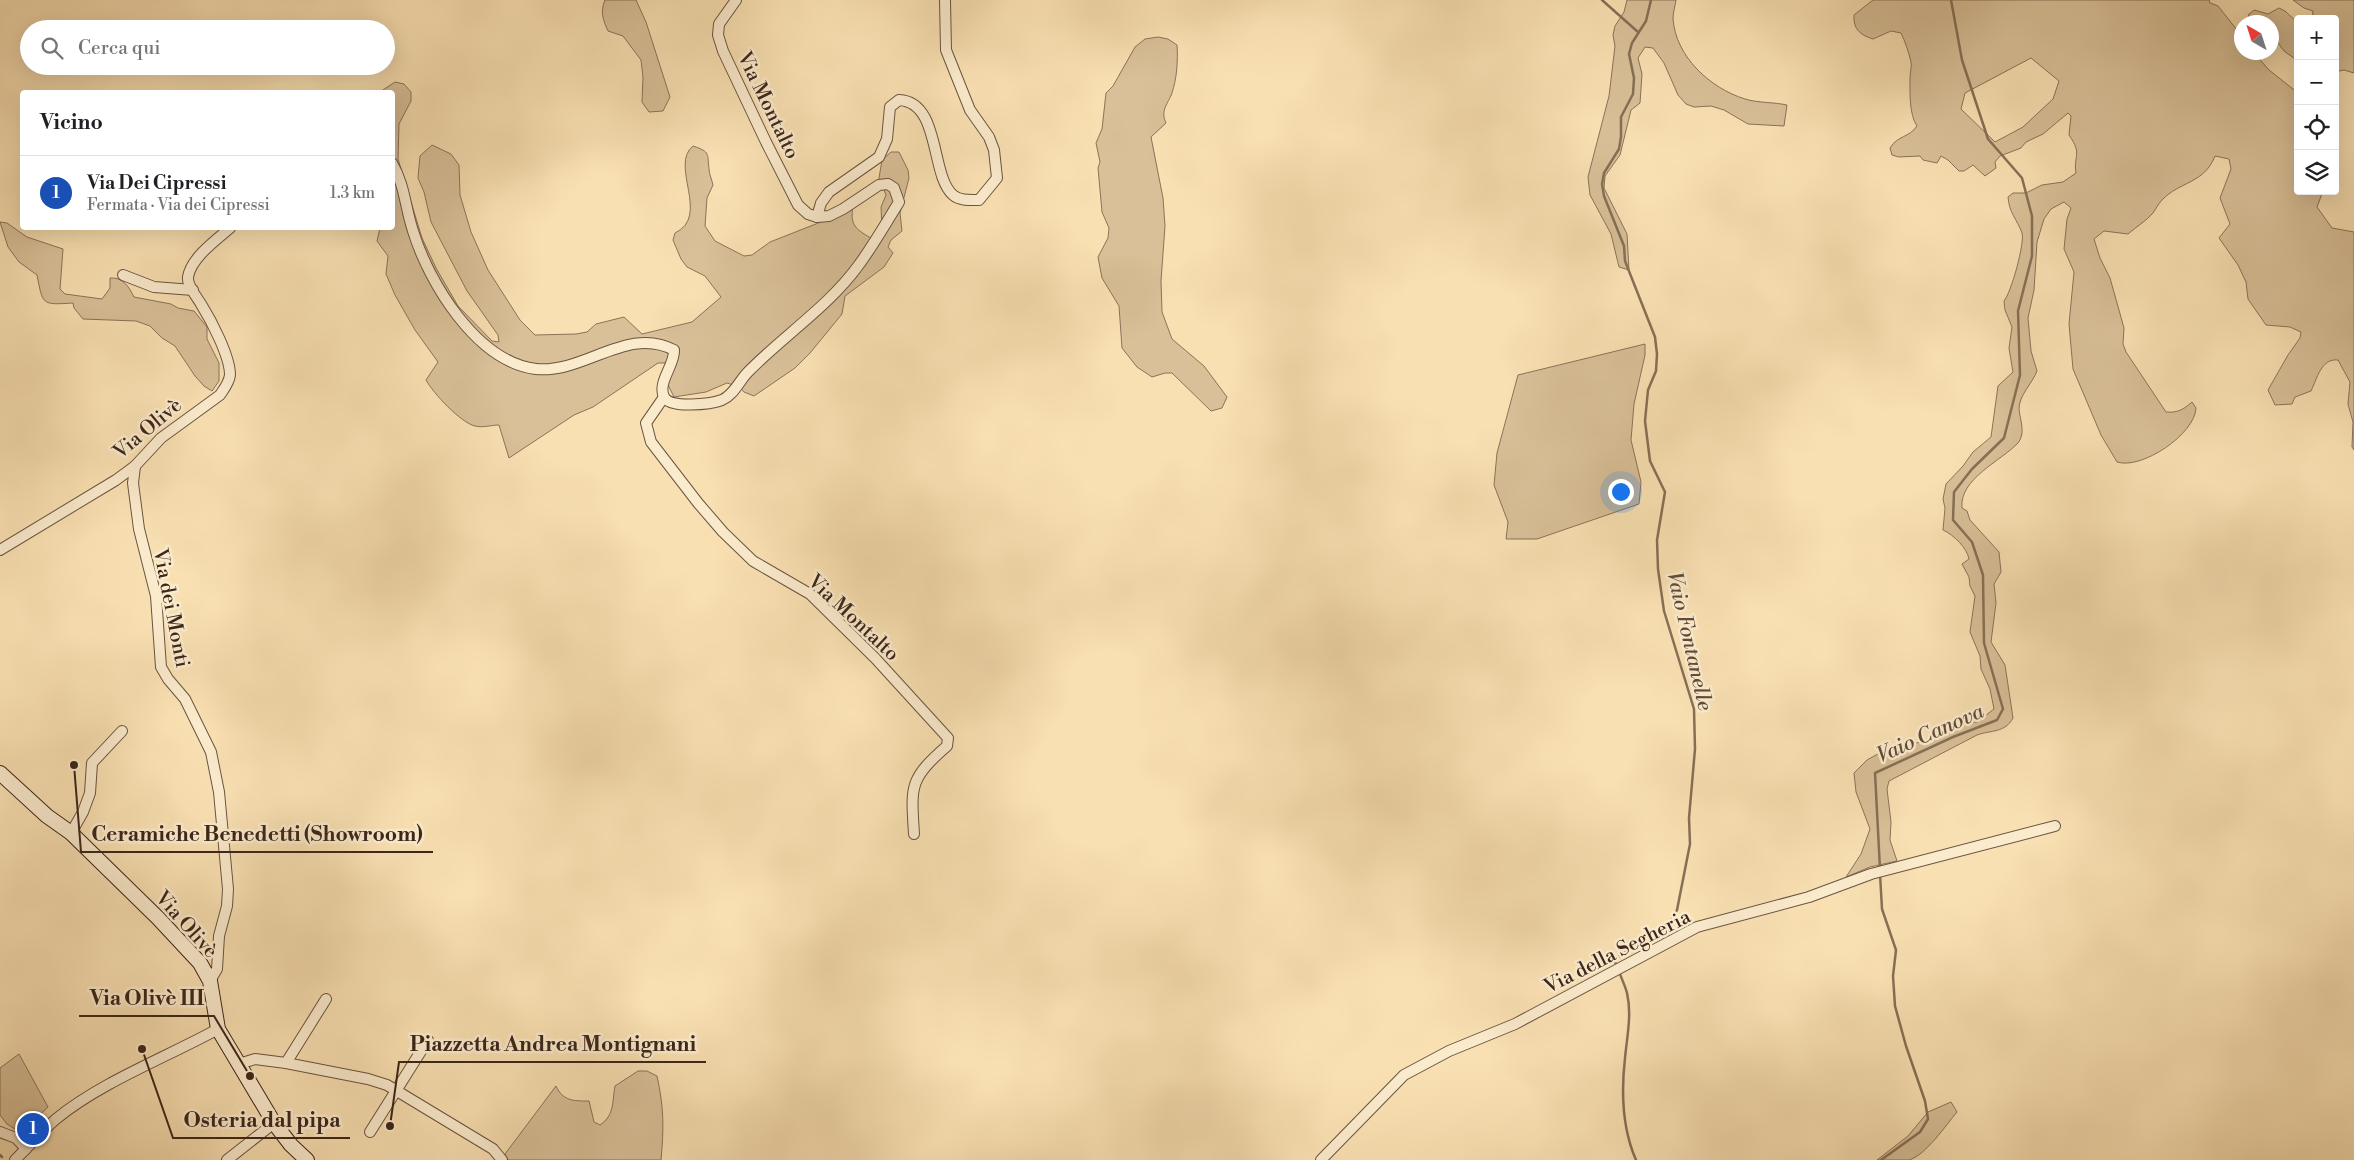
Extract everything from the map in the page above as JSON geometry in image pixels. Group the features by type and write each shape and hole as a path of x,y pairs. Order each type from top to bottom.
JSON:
{"street":[{"name":"Via Montalto","path":"736,0 719,24 718,35 723,51 798,205 808,214 817,217"},
{"path":"664,397 668,402 677,405 722,400 731,393 745,374 764,355 806,319 857,268 899,202 894,188 888,184 879,185 843,209 829,216 817,217 821,203 829,192 878,157 887,138 890,108 899,100 909,101 917,108 928,124 945,182 953,195 966,201 979,200 997,178 994,150 989,137 970,110 946,50 945,0"},
{"name":"Via Montalto","path":"395,168 401,178 412,230 430,271 458,317 479,339 514,363 536,369 554,369 586,362 621,346 644,343 663,344 674,350 675,357 662,390 664,397 646,424 651,442 698,503 753,561 810,594 882,665 948,738 947,746 930,761 916,778 912,798 914,834"},
{"name":"Via Olivè","path":"0,550 90,497 135,466 161,438 220,395 227,385 230,376 228,361 204,308 188,282 188,276 200,256 228,230"},
{"path":"123,275 154,287 193,290"},
{"name":"Via dei Monti","path":"135,466 133,483 138,528 156,596 161,666 168,679 185,699 211,752 219,792 228,889 219,936 217,969 210,981"},
{"path":"70,833 83,812 90,793 92,763 122,731"},
{"name":"Via Olivè","path":"0,773 47,816 70,833 158,918 200,963 210,981 218,1029 274,1124 291,1145 307,1160"},
{"name":"Via della Segheria","path":"1321,1160 1404,1075 1449,1051 1515,1024 1697,927 1809,897 1871,874 2055,826"},
{"path":"286,1063 326,998"},
{"path":"15,1160 50,1125 70,1109 122,1079 218,1029"},
{"path":"370,1132 428,1040"},
{"path":"239,1064 255,1059 368,1079 398,1090 494,1149 502,1160"},
{"path":"227,1160 274,1124"},
{"path":"0,1132 16,1138 26,1149"}],"shaded area":[{"path":"605,0 636,0 646,22 670,97 663,111 649,112 642,102 643,77 641,60 623,36 608,31 603,16"},
{"path":"1627,0 1676,0 1673,19 1676,33 1688,58 1697,69 1719,87 1732,94 1750,100 1787,105 1784,126 1748,124 1724,110 1711,106 1694,107 1686,104 1678,95 1664,63 1653,48 1645,47 1638,58 1642,74 1640,103 1631,110 1620,155 1605,176 1604,188 1627,234 1629,270 1619,267 1611,234 1590,195 1588,177 1609,96 1615,46 1613,35 1615,26 1624,12"},
{"path":"1873,0 2209,0 2210,3 2218,6 2234,26 2234,60 2260,60 2269,70 2294,90 2294,195 2322,195 2317,207 2332,228 2354,232 2354,450 2352,447 2353,422 2348,404 2350,382 2338,360 2327,362 2320,370 2311,391 2295,397 2292,404 2275,405 2268,390 2300,338 2301,332 2290,327 2266,325 2248,299 2246,282 2238,265 2219,238 2230,224 2220,198 2231,169 2229,159 2215,156 2205,172 2169,194 2150,216 2128,234 2104,231 2094,239 2100,258 2110,278 2124,328 2123,344 2126,352 2166,412 2180,410 2192,402 2196,408 2187,429 2166,448 2140,461 2117,462 2101,435 2073,369 2069,324 2074,272 2064,249 2067,219 2071,208 2064,202 2051,209 2044,219 2037,242 2034,290 2028,318 2031,351 2037,371 2023,394 2020,404 2022,435 2018,443 2011,450 1974,479 1967,488 1962,508 1967,511 1970,520 1999,552 2001,572 1994,584 1996,603 1991,642 2005,665 2013,718 2002,729 1977,735 1889,781 1887,789 1891,822 1890,840 1897,861 1870,867 1846,877 1861,854 1870,829 1856,792 1854,773 1867,760 1885,750 1925,741 1950,723 1977,722 1994,709 1990,689 1981,669 1980,656 1970,632 1975,596 1970,586 1969,577 1962,564 1969,559 1959,542 1943,530 1945,508 1943,499 1946,484 1973,452 1991,437 1998,386 2013,372 2009,348 2012,327 2005,310 2004,301 2014,279 2022,233 2010,207 2008,197 2013,193 2026,193 2042,185 2063,182 2076,173 2077,155 2076,147 2069,135 2071,116 2068,113 2043,134 2026,142 2021,148 2000,156 1995,162 1996,168 1985,176 1973,165 1964,171 1959,171 1941,156 1937,163 1923,160 1920,156 1899,157 1892,155 1890,148 1893,144 1911,133 1917,126 1910,103 1911,64 1909,55 1901,33 1891,31 1873,39 1858,31 1854,15","holes":["2031,58 2059,81 2053,99 2023,127 1995,142 1961,109 1965,93"]},
{"path":"2293,0 2354,0 2354,73 2344,70 2339,71 2339,15 2312,15 2313,11 2304,8"},
{"path":"2279,8 2294,19 2294,58 2284,51 2279,44 2279,15 2248,15 2254,10 2268,14"},
{"path":"1158,37 1168,39 1177,45 1175,81 1164,111 1166,123 1151,137 1163,198 1165,226 1161,281 1162,312 1172,339 1204,366 1227,397 1222,408 1211,411 1172,373 1152,377 1137,367 1122,348 1119,306 1102,278 1098,257 1108,238 1109,228 1102,212 1098,168 1100,162 1096,143 1102,129 1106,93 1113,86 1135,47 1145,39"},
{"path":"395,82 404,84 411,92 411,101 399,124 398,159 422,238 436,268 458,306 492,341 499,342 498,335 467,291 431,222 424,192 418,178 420,156 432,145 451,154 459,165 460,195 471,232 488,270 520,320 535,335 587,332 596,324 624,317 642,334 692,322 721,297 705,276 687,267 681,259 673,240 675,233 685,225 690,215 685,165 687,154 693,146 707,154 709,173 713,185 707,198 705,226 715,241 744,256 752,255 770,242 826,220 854,200 852,219 859,231 871,238 882,228 881,207 886,195 879,178 882,160 891,152 899,152 908,170 909,178 900,213 902,231 891,240 888,247 893,253 884,267 845,296 842,314 810,353 795,368 754,396 744,392 739,387 727,383 706,392 674,397 666,381 675,363 658,363 593,407 574,415 509,458 499,425 481,427 469,424 448,407 430,386 426,380 438,362 415,330 395,295 386,274 388,256 377,241 380,230 395,230 395,90 383,90"},
{"path":"0,222 7,223 27,237 63,249 60,289 65,294 102,299 110,288 110,278 115,278 125,283 134,297 171,304 178,308 194,311 207,327 207,339 219,363 219,381 212,391 204,386 195,376 175,346 162,338 150,326 136,321 83,319 74,308 73,303 55,304 45,301 37,275 19,262 8,247"},
{"path":"1645,344 1645,355 1634,404 1631,440 1641,482 1639,504 1537,539 1506,539 1508,522 1494,485 1497,453 1518,375"},
{"path":"19,1054 48,1107 21,1133 7,1124 0,1115 0,1068"},
{"path":"638,1071 647,1071 657,1076 663,1118 661,1160 508,1160 505,1154 556,1086 562,1095 569,1099 589,1101 594,1122 600,1125 611,1112 615,1086"},
{"path":"1951,1102 1957,1112 1922,1152 1909,1160 1877,1160 1908,1136 1928,1112"}],"waterway":[{"path":"1602,0 1638,32"},
{"name":"Vaio Fontanelle","path":"1617,966 1614,960 1672,919 1677,910 1690,844 1689,818 1695,749 1694,709 1664,611 1658,569 1657,540 1665,492 1650,461 1645,421 1648,390 1656,371 1655,337 1625,261 1624,246 1604,196 1602,184 1604,173 1619,149 1621,117 1633,94 1634,78 1629,54 1632,43 1646,21 1651,0"},
{"name":"Vaio Canova","path":"1880,869 1875,773 1953,737 1997,720 2003,709 1984,643 1983,575 1972,542 1953,520 1954,492 1972,469 2004,438 2020,375 2018,311 2032,256 2032,216 2022,178 1988,139 1962,60 1951,0"},
{"name":"Vaio Canova","path":"1880,874 1882,909 1896,950 1893,976 1895,1006 1906,1046 1925,1101 1928,1119 1920,1132 1881,1160"},
{"name":"Vaio Fontanelle","path":"1619,971 1627,993 1629,1009 1623,1097 1625,1123 1636,1160"}],"place":[{"name":"Ceramiche Benedetti (Showroom)","path":"74,765"},
{"name":"Osteria dal pipa","path":"142,1049"},
{"name":"Via Olivè III","path":"250,1076"},
{"name":"Piazzetta Andrea Montignani","path":"390,1126"},
{"name":"Via Dei Cipressi","path":"33,1129"}]}
